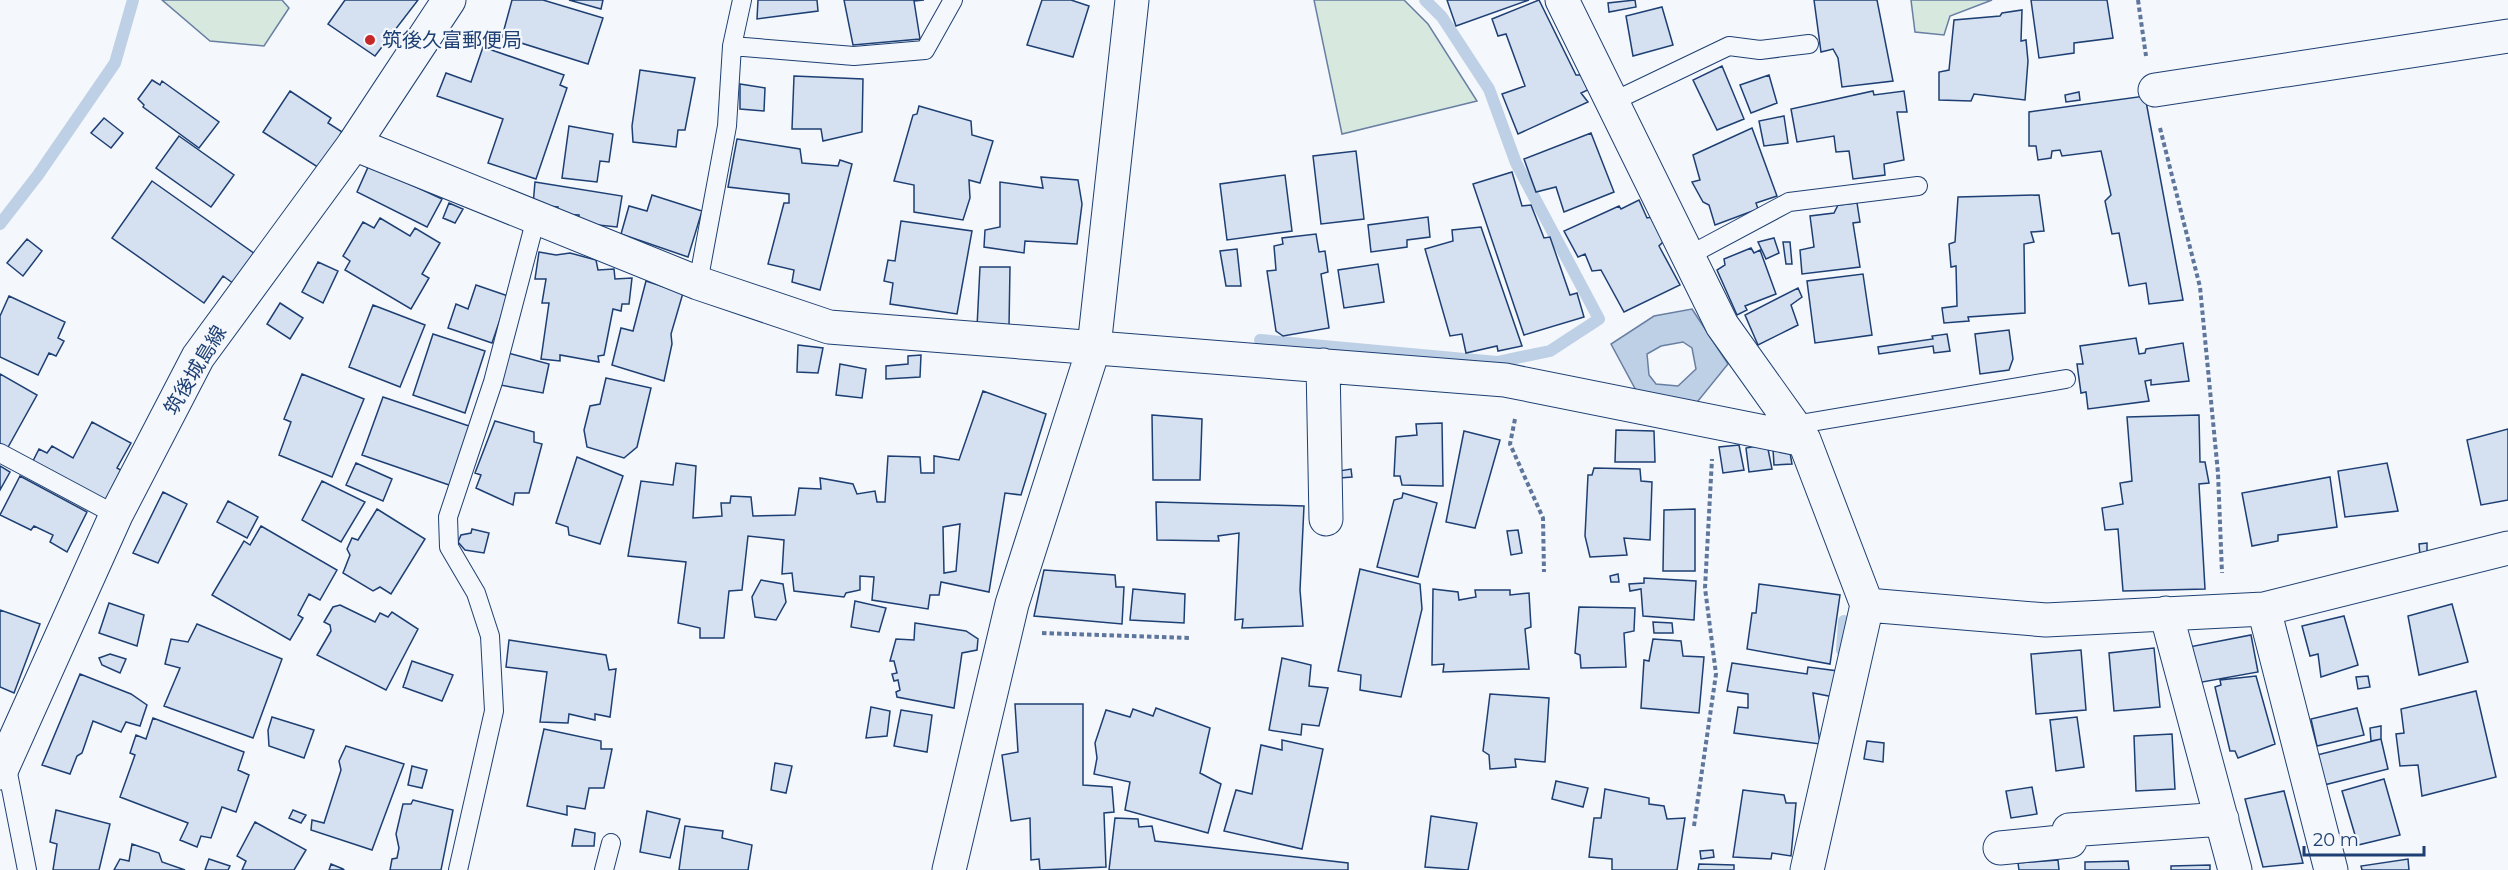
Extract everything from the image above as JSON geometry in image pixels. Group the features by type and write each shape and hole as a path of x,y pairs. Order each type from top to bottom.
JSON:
{"street":[{"name":"筑後城島線","path":"3,767 116,515 198,357 354,144 449,0"},
{"path":"949,870 1012,604 1095,347 1132,0"},
{"path":"1562,0 1722,325 1799,433 1867,605 1807,870"},
{"path":"2155,90 2508,36"},
{"path":"354,144 698,283 829,327 1521,382 1714,422 1799,433"},
{"path":"1323,365 1326,519"},
{"path":"1867,605 2046,620 2264,609 2508,548"},
{"path":"2264,609 2331,870"},
{"path":"2166,614 2235,870"},
{"path":"2000,848 2070,841 2069,830 2222,819"}],"lane":[{"path":"698,283 727,126 732,46 742,0"},
{"path":"732,46 854,56 925,50 953,0"},
{"path":"1612,102 1729,45 1760,50 1809,44"},
{"path":"1688,256 1789,202 1918,186"},
{"path":"458,870 494,711 490,636 476,593 449,547 448,518 493,382 536,218"},
{"path":"1799,433 2066,380"},
{"path":"0,453 116,515"},
{"path":"3,767 27,870"},
{"path":"604,870 611,843"}],"path":[{"path":"2138,0 2145,51 2155,90 2158,122 2200,287 2218,473 2223,611"},
{"path":"1521,382 1510,444 1543,518 1544,572"},
{"path":"1694,826 1716,675 1705,588 1714,422"},
{"path":"1005,632 1190,638"}],"shaded area":[{"path":"162,0 282,0 289,8 264,46 210,41"},
{"path":"1314,0 1404,0 1428,24 1477,101 1342,134"},
{"path":"1911,0 1992,0 1950,16 1944,35 1915,32"}],"water":[{"path":"1692,309 1728,364 1694,406 1638,394 1611,344 1654,316","holes":["1683,342 1692,348 1696,369 1678,386 1656,384 1649,375 1647,354 1661,346"]}],"building":[{"name":"筑後久富郵便局","path":"345,0 418,0 375,56 328,24"},
{"path":"512,0 543,0 603,18 588,64 502,37"},
{"path":"569,0 603,0 601,9"},
{"path":"758,0 817,0 818,11 757,19"},
{"path":"844,0 924,0 914,1 920,39 853,45"},
{"path":"1042,0 1071,0 1089,6 1073,57 1027,45"},
{"path":"1447,0 1529,0 1456,26"},
{"path":"1539,0 1576,75 1582,75 1590,89 1581,93 1588,102 1518,134 1502,94 1525,86 1506,34 1498,36 1492,19"},
{"path":"1635,0 1636,7 1609,12 1608,3"},
{"path":"1814,0 1877,0 1893,81 1842,87 1838,58 1833,49 1821,52"},
{"path":"2031,0 2107,0 2113,38 2074,43 2074,53 2039,58"},
{"path":"1662,7 1673,45 1633,56 1626,16"},
{"path":"2022,10 2021,41 2026,40 2028,61 2025,100 1974,94 1971,101 1939,100 1939,72 1949,70 1954,20 2000,16 2002,13"},
{"path":"483,47 564,75 560,85 567,88 536,179 488,163 503,119 437,96 446,73 471,82"},
{"path":"1722,66 1744,119 1717,130 1693,80"},
{"path":"640,70 695,78 685,130 678,130 676,147 633,142 632,126"},
{"path":"1769,75 1777,103 1751,113 1740,85"},
{"path":"794,76 863,79 862,132 823,141 821,129 792,129"},
{"path":"152,80 160,85 162,81 219,122 199,148 143,107 144,105 138,99"},
{"path":"740,84 765,88 764,111 740,109"},
{"path":"290,91 331,118 328,123 350,137 327,173 263,132"},
{"path":"1873,91 1874,95 1904,91 1907,112 1897,112 1904,160 1884,164 1885,175 1853,179 1849,151 1836,152 1834,136 1797,142 1791,109"},
{"path":"2079,92 2080,100 2066,102 2065,95"},
{"path":"2145,96 2183,300 2149,304 2146,283 2129,286 2119,233 2112,234 2105,201 2111,195 2101,151 2062,156 2060,150 2052,151 2051,158 2038,160 2036,146 2029,146 2029,112"},
{"path":"919,106 971,121 972,135 993,141 980,183 969,180 970,198 963,220 914,212 914,185 894,181 913,115 917,114"},
{"path":"1784,116 1788,143 1764,146 1759,121"},
{"path":"104,118 123,133 111,148 91,133"},
{"path":"569,126 613,134 609,162 600,161 597,182 562,178"},
{"path":"1752,128 1777,196 1756,203 1758,209 1715,225 1709,205 1703,202 1692,182 1700,180 1693,155"},
{"path":"1591,133 1614,192 1564,212 1556,187 1536,192 1524,159"},
{"path":"179,136 234,175 211,207 156,168"},
{"path":"737,139 800,149 802,163 838,166 840,160 852,164 820,290 792,282 794,270 768,264 784,203 789,203 789,194 728,187"},
{"path":"1356,151 1364,219 1321,224 1313,156"},
{"path":"369,165 442,199 427,227 357,192"},
{"path":"1512,172 1522,206 1531,205 1544,238 1550,237 1570,295 1577,293 1584,317 1524,335 1473,184"},
{"path":"1285,175 1292,231 1227,240 1220,184"},
{"path":"1041,177 1078,180 1082,204 1077,244 1025,241 1024,253 984,247 985,230 1000,227 1000,182 1043,188"},
{"path":"152,181 258,256 237,286 223,276 204,303 112,238"},
{"path":"535,182 622,196 617,227 579,223 579,215 557,214 558,207 533,205"},
{"path":"652,195 702,211 688,257 621,234 629,206 647,211"},
{"path":"2039,195 2044,231 2031,232 2034,242 2024,244 2025,313 1968,317 1969,321 1944,323 1942,308 1957,306 1956,266 1951,267 1949,244 1955,242 1958,197"},
{"path":"1639,200 1647,218 1652,217 1664,241 1659,246 1680,285 1624,312 1601,270 1592,271 1585,254 1578,257 1564,231 1619,206 1621,209"},
{"path":"449,203 463,209 455,223 443,218"},
{"path":"1857,203 1860,222 1853,223 1860,267 1802,274 1800,250 1814,247 1810,216 1834,213 1838,205"},
{"path":"1428,217 1430,237 1407,240 1407,247 1371,252 1368,225"},
{"path":"380,218 410,236 415,228 440,243 422,274 429,278 411,309 345,270 350,261 343,256 363,222 374,228"},
{"path":"901,221 972,231 957,314 890,304 893,283 884,281 888,260 895,261"},
{"path":"1481,227 1522,346 1498,351 1497,346 1466,353 1462,334 1450,336 1425,249 1453,241 1452,230"},
{"path":"1316,234 1319,252 1325,251 1328,272 1321,274 1329,328 1283,336 1276,331 1267,271 1276,270 1274,246 1283,244 1282,238"},
{"path":"1774,238 1779,253 1766,259 1758,242"},
{"path":"27,239 42,251 23,276 7,263"},
{"path":"1783,242 1790,242 1792,264 1786,264"},
{"path":"1751,248 1754,253 1760,250 1776,294 1745,306 1747,310 1737,315 1717,270 1725,265 1724,259"},
{"path":"1237,249 1241,286 1226,286 1220,251"},
{"path":"539,252 556,255 570,253 596,260 598,270 614,269 615,279 632,278 629,304 622,304 621,311 613,309 604,355 598,356 599,362 560,355 560,361 541,359 549,303 542,303 546,279 535,279"},
{"path":"318,262 338,271 323,303 302,292"},
{"path":"1378,264 1384,302 1344,308 1338,270"},
{"path":"980,267 1010,267 1009,327 977,327"},
{"path":"1863,274 1872,335 1815,343 1807,281"},
{"path":"646,281 683,293 671,334 672,344 664,381 612,365 621,328 633,331"},
{"path":"476,285 508,296 492,343 448,328 456,304 468,309"},
{"path":"1798,288 1802,297 1791,305 1798,325 1758,345 1745,315"},
{"path":"9,296 65,322 58,338 64,341 56,356 49,353 38,375 0,357 0,316"},
{"path":"280,303 303,318 290,339 267,324"},
{"path":"373,305 425,325 400,387 349,367"},
{"path":"2009,330 2013,359 2009,370 1980,374 1975,334"},
{"path":"433,334 485,351 465,413 413,395"},
{"path":"1947,334 1950,351 1934,353 1933,346 1879,354 1878,347 1933,339 1932,336"},
{"path":"2136,338 2139,354 2145,353 2146,349 2183,343 2189,381 2151,385 2151,380 2145,381 2149,401 2088,409 2086,392 2081,393 2077,364 2083,364 2080,346"},
{"path":"798,345 823,348 818,373 797,372"},
{"path":"508,353 549,364 543,393 500,385"},
{"path":"921,355 920,377 886,379 886,366 908,364 908,356"},
{"path":"840,364 866,369 862,398 836,395"},
{"path":"0,374 37,395 7,449 0,445"},
{"path":"302,374 364,399 332,477 279,455 291,422 284,419"},
{"path":"606,378 651,388 637,447 624,458 587,447 584,430 590,406 600,404"},
{"path":"983,391 1046,414 1021,495 1005,493 989,592 941,582 939,595 930,595 928,609 872,600 874,577 860,576 860,590 846,593 844,597 794,591 792,573 782,574 784,540 748,536 742,590 729,591 724,638 700,638 700,628 678,623 686,562 628,556 641,481 673,485 676,463 696,466 693,518 722,516 721,503 730,503 731,496 751,497 753,516 795,515 799,488 821,489 820,478 853,484 857,494 875,491 877,502 885,502 888,456 920,457 921,473 934,473 934,456 959,460","holes":["960,524 956,571 944,573 943,527"]},
{"path":"383,397 472,427 452,486 362,455"},
{"path":"1152,415 1202,419 1200,480 1153,480"},
{"path":"2199,415 2200,462 2205,462 2209,483 2199,484 2205,589 2123,591 2118,529 2105,530 2102,508 2123,504 2120,483 2132,481 2127,417"},
{"path":"495,421 534,432 534,442 542,444 529,493 515,493 513,505 476,488 481,475 475,473"},
{"path":"92,422 131,443 117,468 124,472 107,504 32,463 39,449 47,453 52,446 73,458"},
{"path":"1442,423 1443,486 1402,485 1400,476 1394,476 1396,437 1417,435 1416,424"},
{"path":"2508,429 2508,500 2481,505 2467,440"},
{"path":"1616,430 1654,431 1655,462 1615,462"},
{"path":"1464,431 1500,440 1475,528 1446,522"},
{"path":"1767,444 1772,469 1749,472 1746,448"},
{"path":"1739,445 1744,470 1723,473 1719,447"},
{"path":"1789,447 1792,464 1774,465 1773,449"},
{"path":"577,457 623,476 600,544 569,535 568,527 556,523"},
{"path":"356,463 392,479 383,501 346,485"},
{"path":"2387,463 2398,511 2345,517 2338,471"},
{"path":"0,466 10,472 0,490"},
{"path":"1594,468 1640,469 1641,481 1652,482 1650,540 1624,538 1627,555 1590,557 1585,536 1588,475 1592,475"},
{"path":"1351,469 1352,477 1340,478 1339,471"},
{"path":"20,476 87,512 67,552 50,542 53,535 34,526 31,530 0,515"},
{"path":"2330,477 2337,527 2278,535 2278,541 2252,546 2242,493"},
{"path":"322,481 365,502 341,542 302,520"},
{"path":"163,492 187,504 158,563 133,553"},
{"path":"1403,493 1437,503 1418,577 1377,567 1394,500 1402,498"},
{"path":"228,501 258,517 247,538 217,522"},
{"path":"1156,502 1304,506 1300,590 1303,626 1242,628 1243,619 1235,620 1239,533 1218,536 1219,541 1157,540"},
{"path":"377,509 425,539 391,594 380,587 373,591 343,573 350,555 347,549 352,538 358,540"},
{"path":"1695,509 1695,571 1663,571 1664,510"},
{"path":"261,526 337,570 320,600 309,594 298,615 303,618 290,640 212,595 244,541 250,545"},
{"path":"472,529 489,533 484,553 465,550 458,542 461,535 471,533"},
{"path":"1518,530 1522,553 1511,555 1507,531"},
{"path":"2427,543 2427,555 2420,555 2419,544"},
{"path":"1360,569 1420,584 1422,609 1401,697 1360,690 1361,675 1338,671"},
{"path":"1044,570 1115,575 1116,587 1124,587 1122,624 1034,616"},
{"path":"1618,574 1619,582 1611,582 1610,576"},
{"path":"1644,578 1696,581 1694,620 1643,616 1641,589 1630,591 1629,584 1644,583"},
{"path":"761,580 783,584 786,602 776,620 755,617 752,597"},
{"path":"1759,584 1840,595 1830,664 1747,649 1752,613 1756,613"},
{"path":"1133,589 1185,594 1184,623 1130,620"},
{"path":"1433,589 1458,592 1459,600 1476,597 1475,590 1510,590 1510,595 1529,593 1531,627 1525,629 1529,669 1443,672 1444,664 1432,665"},
{"path":"855,601 886,608 879,632 851,627"},
{"path":"109,603 144,615 137,646 99,633"},
{"path":"2452,604 2468,662 2419,675 2408,616"},
{"path":"340,605 375,622 380,613 388,617 392,612 418,629 386,690 317,655 331,631 330,625 324,622 333,607"},
{"path":"1579,607 1635,608 1634,631 1624,633 1626,667 1581,668 1580,655 1575,653"},
{"path":"0,610 40,624 14,693 0,687"},
{"path":"2344,616 2358,665 2321,677 2318,654 2310,656 2302,626"},
{"path":"1653,622 1672,623 1673,633 1654,633"},
{"path":"915,623 966,631 978,639 977,650 962,653 954,708 897,697 896,692 900,690 898,680 894,681 892,674 897,673 894,661 890,661 896,639 914,640"},
{"path":"197,624 282,659 253,738 164,706 180,668 165,664 171,639 188,642"},
{"path":"2251,635 2258,672 2197,683 2189,647"},
{"path":"1653,639 1681,641 1683,656 1704,657 1699,713 1641,708 1644,660 1649,661"},
{"path":"509,640 606,655 609,670 616,669 610,717 595,714 595,720 569,714 568,723 540,722 547,672 506,667"},
{"path":"2154,648 2160,707 2114,711 2109,653"},
{"path":"2081,650 2086,710 2036,714 2031,654"},
{"path":"110,654 126,659 120,673 102,665 99,658"},
{"path":"1282,658 1311,665 1309,686 1328,688 1319,726 1302,724 1301,735 1269,730"},
{"path":"412,661 453,675 442,701 403,687"},
{"path":"1732,663 1807,674 1808,667 1838,671 1834,697 1813,693 1820,744 1734,733 1738,707 1748,708 1748,694 1727,691"},
{"path":"80,674 131,694 147,705 140,726 126,722 121,732 93,721 82,753 77,756 70,774 42,765"},
{"path":"2256,676 2275,744 2238,758 2235,751 2230,751 2215,687 2221,685 2220,680"},
{"path":"2368,676 2370,687 2358,689 2356,677"},
{"path":"2476,691 2496,777 2422,796 2418,765 2400,766 2396,734 2404,733 2401,709"},
{"path":"1490,694 1549,698 1545,762 1515,759 1516,767 1490,769 1489,755 1483,751"},
{"path":"1015,704 1083,704 1083,785 1112,787 1114,812 1104,813 1106,867 1040,870 1039,859 1031,860 1030,818 1011,821 1002,755 1018,752"},
{"path":"871,707 890,711 887,736 866,738"},
{"path":"1156,708 1210,728 1200,773 1221,784 1208,833 1125,810 1130,782 1094,774 1097,758 1095,743 1106,710 1130,717 1133,709 1153,716"},
{"path":"2357,708 2364,735 2317,746 2311,719"},
{"path":"901,710 932,715 927,752 894,746"},
{"path":"272,717 314,730 304,758 269,746 268,730"},
{"path":"2077,717 2084,767 2056,771 2050,720"},
{"path":"153,718 244,752 238,770 249,775 236,812 222,807 211,838 201,836 197,847 180,840 188,823 120,797 135,755 130,753 136,735 146,739"},
{"path":"2381,726 2381,739 2371,741 2370,728"},
{"path":"544,729 601,741 601,749 612,749 604,788 589,788 585,809 567,806 567,815 527,806"},
{"path":"2172,734 2175,789 2136,791 2134,736"},
{"path":"2381,739 2388,769 2324,785 2317,755"},
{"path":"1282,740 1323,749 1302,849 1224,831 1236,790 1252,794 1261,745 1282,750"},
{"path":"1867,741 1884,743 1883,762 1864,759"},
{"path":"346,746 404,764 372,850 311,830 312,820 324,823 341,770 339,761"},
{"path":"775,763 792,766 786,793 771,790"},
{"path":"412,766 427,770 422,788 408,785"},
{"path":"2384,779 2400,835 2358,845 2342,791"},
{"path":"1556,781 1588,788 1583,807 1552,799"},
{"path":"2032,787 2037,814 2011,818 2006,791"},
{"path":"1605,789 1649,798 1649,804 1664,806 1667,819 1685,818 1677,870 1612,870 1612,859 1589,857 1594,818 1601,818"},
{"path":"1743,790 1784,795 1786,803 1796,803 1791,856 1772,853 1771,859 1733,857"},
{"path":"2284,791 2303,863 2263,867 2245,799"},
{"path":"413,800 453,810 441,870 390,870 392,859 397,858 399,848 396,834 403,804 411,804"},
{"path":"56,810 110,824 99,870 53,870 57,844 50,842"},
{"path":"293,810 306,815 301,823 289,818"},
{"path":"647,811 680,819 670,858 640,852"},
{"path":"1431,816 1477,823 1468,870 1425,867"},
{"path":"1115,818 1138,819 1139,827 1152,826 1155,841 1348,863 1348,870 1109,870"},
{"path":"255,822 306,850 294,870 242,870 246,861 237,856"},
{"path":"685,826 723,831 722,838 752,845 748,870 679,870"},
{"path":"575,829 595,833 594,846 572,846"},
{"path":"132,844 159,853 162,862 185,870 114,870 120,859 129,861"},
{"path":"1713,850 1714,857 1701,859 1700,851"},
{"path":"209,859 230,866 228,870 205,870"},
{"path":"2408,859 2409,870 2362,870 2361,866"},
{"path":"2058,860 2059,870 2019,870 2018,863"},
{"path":"2128,861 2129,870 2085,870 2085,862"},
{"path":"331,864 343,869 344,870 329,870"},
{"path":"1699,864 1734,865 1734,870 1698,870"},
{"path":"2210,865 2210,870 2171,870 2171,866"}],"waterway":[{"path":"0,224 38,175 115,63 133,0"},
{"path":"1260,340 1497,362 1550,351 1599,319 1516,163 1489,89 1442,17 1425,0"},
{"path":"1842,650 1844,621"}],"place":[{"name":"筑後久富郵便局","path":"370,40"}]}
